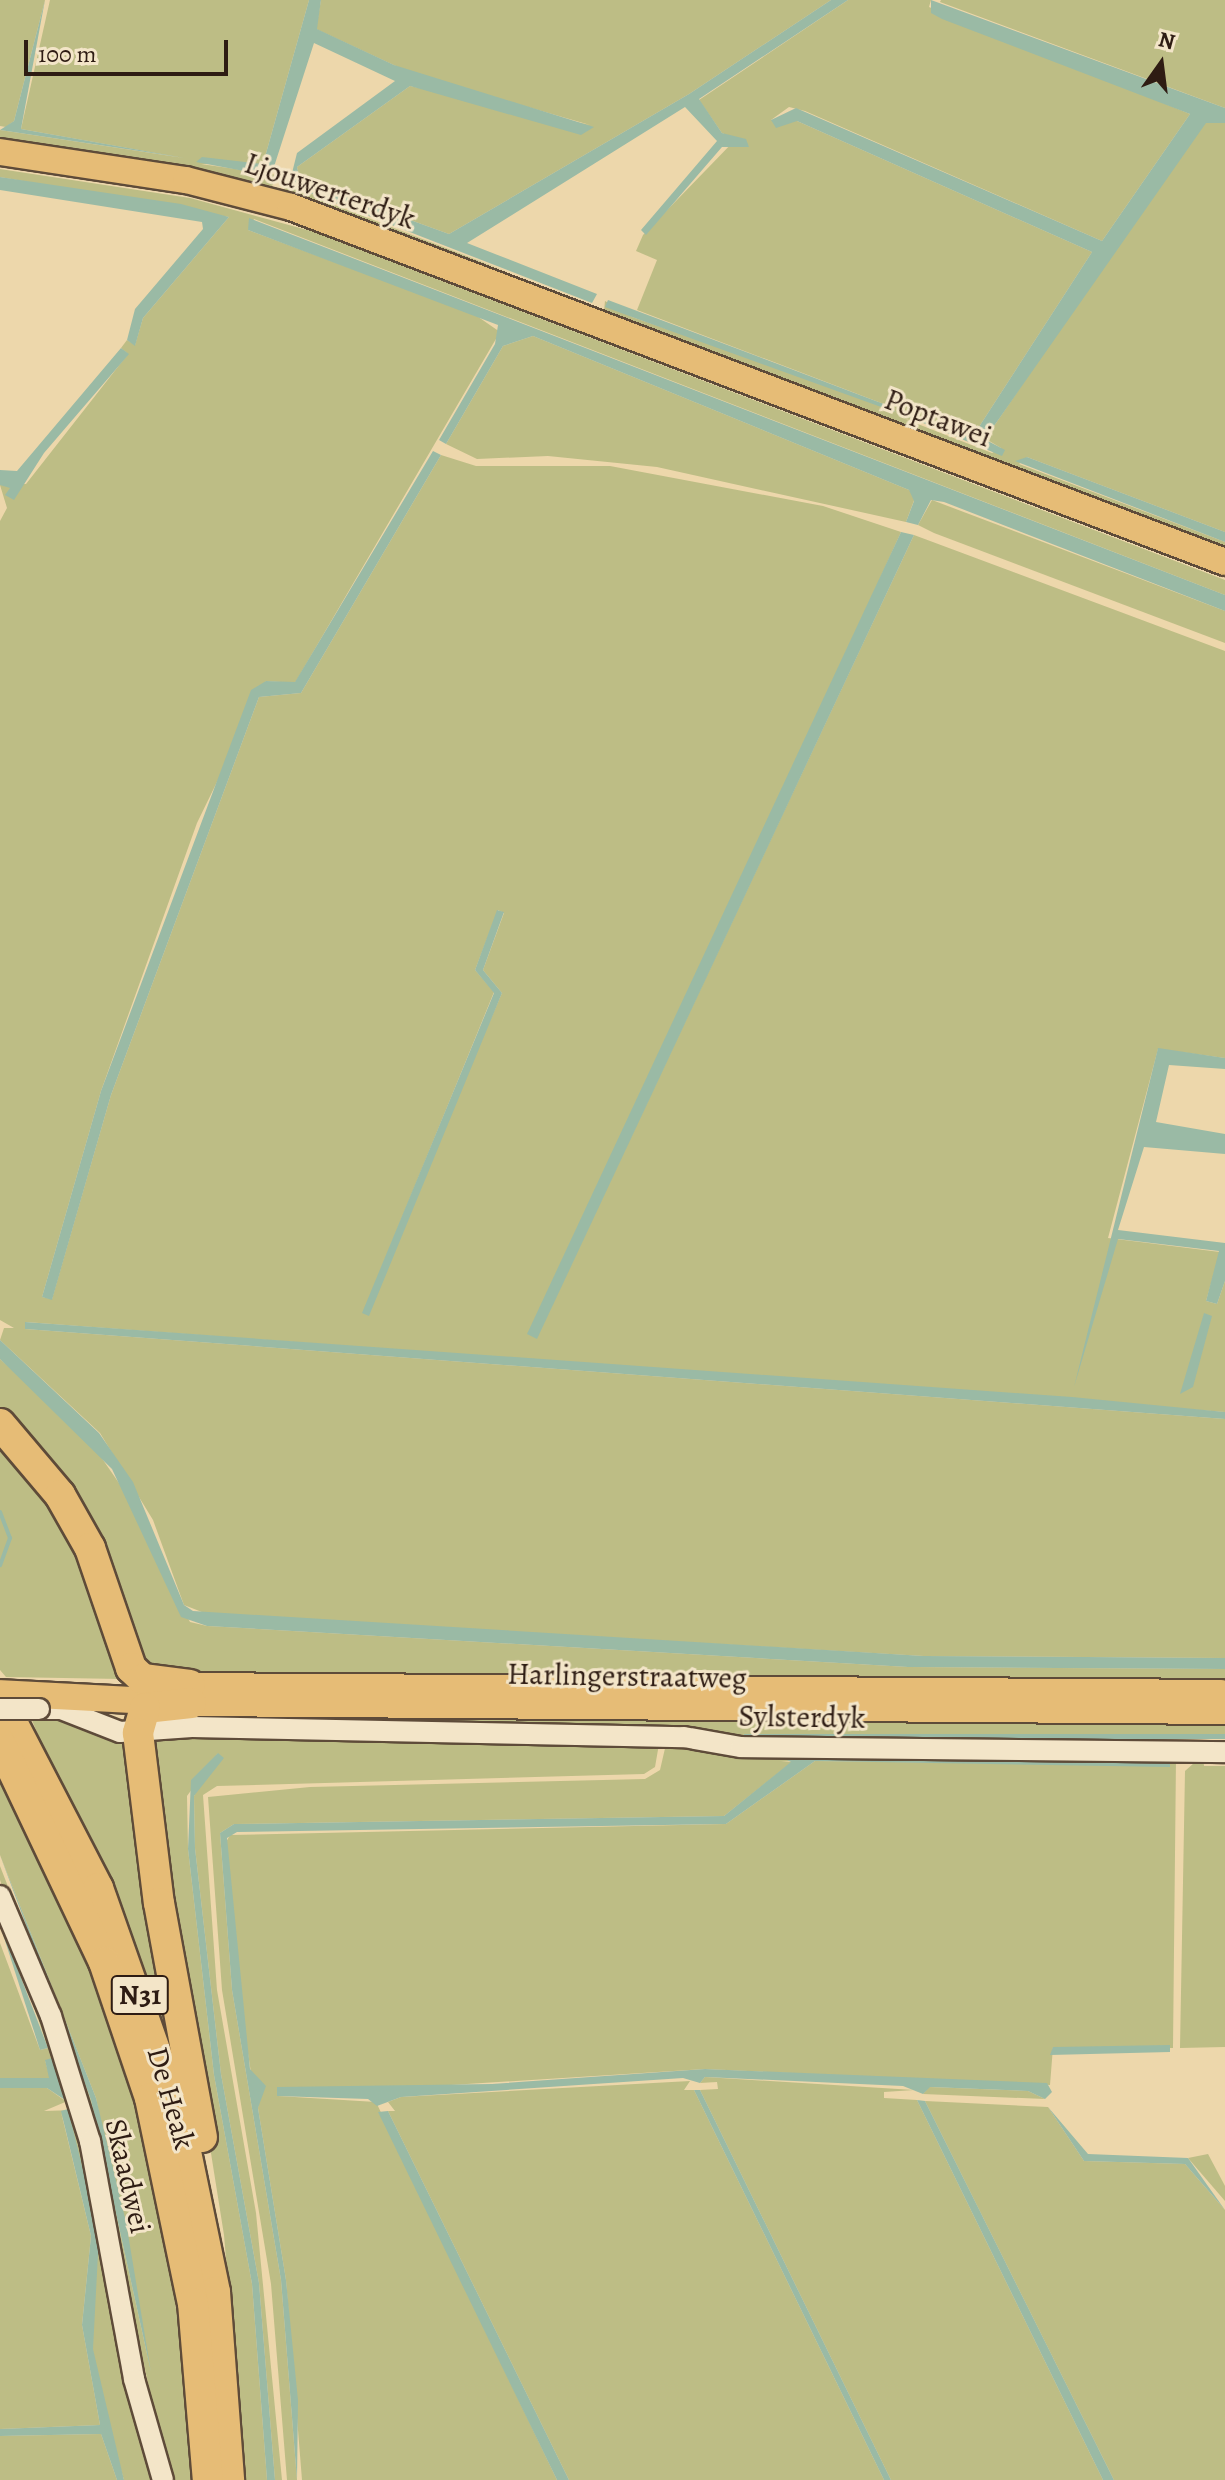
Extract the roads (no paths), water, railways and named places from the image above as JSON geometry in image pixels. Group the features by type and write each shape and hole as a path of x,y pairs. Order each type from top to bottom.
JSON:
{"highway":[{"path":"0,1424 60,1495 90,1548 131,1668 143,1679 190,1694"},
{"path":"138,1733 145,1708 190,1694"},
{"name":"De Heak","path":"17,1699 53,1793 130,1964 179,2118 215,2292 229,2480"},
{"name":"N31","path":"138,1733 159,1903 202,2136 215,2292"},
{"name":"De Heak","path":"0,1743 104,1962 150,2098 181,2229 208,2480"},
{"name":"N31","path":"0,1774 104,1962"}],"main road":[{"name":"Ljouwerterdyk","path":"0,152 186,180 273,202 628,334"},
{"name":"Poptawei","path":"628,334 1225,562"},
{"name":"Harlingerstraatweg","path":"17,1699 190,1694 1225,1693"},
{"name":"Harlingerstraatweg","path":"190,1694 1225,1711"}],"street":[{"name":"Sylsterdyk","path":"0,1709 17,1699 138,1733 192,1727 684,1737 741,1747 1225,1752"},
{"name":"Skaadwei","path":"0,1896 86,2127 134,2379 163,2480"}],"waterway":[{"path":"0,1512 10,1538 0,1565"}]}
